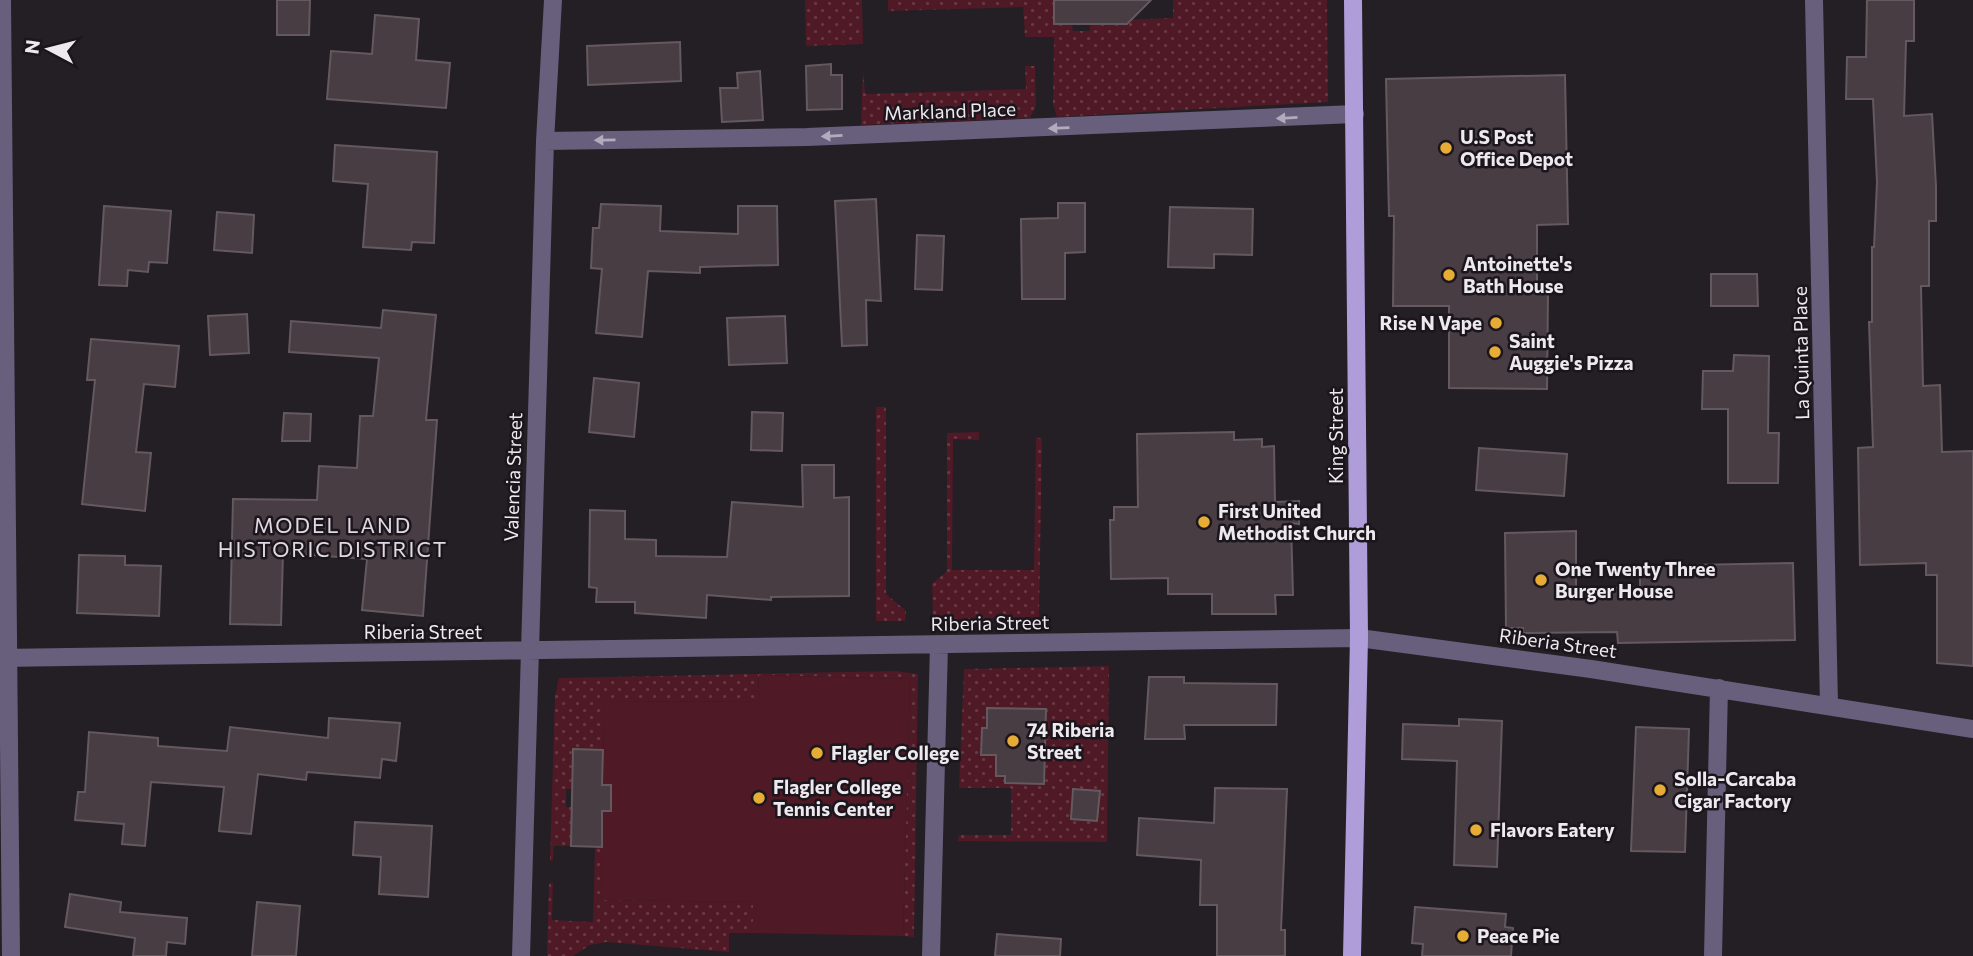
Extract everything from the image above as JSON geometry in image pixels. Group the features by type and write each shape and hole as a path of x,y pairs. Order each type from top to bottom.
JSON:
{"main road":[{"name":"King Street","path":"1352,956 1359,638 1353,0"}],"street":[{"path":"2,0 5,658 11,956"},
{"name":"Valencia Street","path":"522,956 528,653 545,141 553,0"},
{"name":"La Quinta Place","path":"1814,0 1829,705"},
{"name":"Markland Place","path":"545,141 807,137 1355,114"},
{"name":"Riberia Street","path":"5,658 528,653 1359,638 1719,688 1973,729"},
{"path":"931,956 939,645"},
{"path":"1713,956 1719,688"}],"shaded area":[{"path":"805,0 862,0 863,44 806,46"},
{"path":"888,0 1054,0 1055,24 1072,24 1073,31 1090,31 1090,21 1173,18 1173,0 1327,0 1328,102 1057,117 1053,104 1054,37 1025,37 1023,7 888,11"},
{"path":"1025,66 1035,66 1036,106 1030,118 861,125 863,70 865,94 1026,89"},
{"path":"876,407 886,407 886,594 906,611 905,621 876,621"},
{"path":"979,432 979,440 953,439 952,570 1034,570 1036,437 1042,439 1039,617 933,620 932,584 947,571 947,433"},
{"path":"1109,666 1107,842 958,841 959,835 1011,835 1011,788 959,788 964,669"},
{"path":"896,671 918,674 914,937 903,936 910,679 759,675 758,702 605,701 603,750 573,750 572,789 566,789 566,807 572,807 571,846 554,846 553,861 550,861 555,696 559,678"},
{"name":"Flagler College Tennis Center","path":"759,675 910,679 903,936 753,933 753,902 601,900 602,811 611,810 611,786 603,785 604,701 758,702"},
{"path":"595,847 602,847 601,900 753,902 753,933 729,933 729,952 606,942 590,945 573,956 547,956 549,884 553,882 552,920 593,922"}],"building":[{"path":"277,0 310,0 309,35 277,35"},
{"path":"1054,0 1151,0 1127,24 1054,24"},
{"path":"1867,0 1914,0 1914,41 1906,41 1904,116 1932,114 1936,186 1936,221 1929,221 1929,286 1921,286 1923,386 1940,385 1942,452 1973,451 1973,666 1937,663 1937,575 1926,575 1926,563 1860,565 1858,448 1873,447 1869,322 1872,322 1872,247 1877,182 1873,99 1846,99 1847,57 1866,57"},
{"path":"375,15 419,19 416,60 450,63 446,108 327,99 331,51 372,54"},
{"path":"680,42 681,81 588,85 587,46"},
{"path":"831,64 831,75 842,75 842,109 807,110 806,66"},
{"path":"760,71 763,120 722,122 720,88 738,88 737,73"},
{"path":"1565,75 1568,224 1537,225 1537,292 1548,293 1547,389 1449,388 1449,306 1393,306 1394,216 1389,216 1386,79"},
{"path":"335,145 437,152 434,243 412,242 411,250 363,247 368,184 333,181"},
{"path":"876,199 881,301 866,300 867,345 842,346 835,201"},
{"path":"1058,203 1085,203 1085,252 1065,253 1065,299 1022,299 1021,219 1058,218"},
{"path":"601,204 661,206 660,231 738,234 738,206 777,206 778,265 700,267 700,273 648,271 642,337 596,333 602,269 591,268 593,228 599,228"},
{"path":"104,206 171,211 167,263 149,262 148,272 128,270 127,286 99,285"},
{"path":"1170,207 1253,209 1252,255 1214,254 1214,268 1168,267"},
{"path":"217,212 254,215 252,253 214,250"},
{"path":"917,235 944,236 942,290 915,289"},
{"path":"1711,274 1757,274 1758,306 1711,306"},
{"path":"383,310 436,315 426,420 437,420 423,616 362,610 367,559 283,553 281,625 230,624 233,499 317,500 319,466 357,468 360,416 373,416 379,358 289,352 291,321 381,328"},
{"path":"247,314 249,353 210,355 208,316"},
{"path":"785,316 787,363 729,365 727,318"},
{"path":"91,339 179,346 175,387 144,384 136,452 151,453 145,511 82,504 95,380 87,380"},
{"path":"1734,355 1769,356 1768,433 1779,433 1778,483 1728,483 1728,409 1702,409 1703,371 1733,371"},
{"path":"594,378 639,383 634,437 589,432"},
{"path":"752,412 783,413 782,451 751,450"},
{"path":"284,413 311,414 310,441 282,441"},
{"name":"First United Methodist Church","path":"1234,432 1234,440 1262,439 1262,447 1274,446 1275,502 1299,501 1299,524 1291,523 1293,595 1275,595 1276,614 1212,614 1212,594 1168,594 1168,578 1111,579 1110,520 1114,520 1114,507 1138,507 1137,434"},
{"path":"1479,448 1567,454 1564,496 1476,490"},
{"path":"802,465 834,465 834,498 849,497 849,596 771,597 771,600 707,595 706,618 635,613 635,602 596,602 597,588 589,587 590,510 625,511 625,539 656,540 656,556 727,557 732,502 803,507"},
{"path":"1576,531 1576,589 1640,587 1640,566 1793,563 1795,640 1618,643 1617,632 1523,633 1523,628 1506,628 1505,533"},
{"path":"79,555 125,556 125,565 161,566 159,616 77,613"},
{"path":"1149,677 1184,677 1184,683 1277,684 1276,725 1184,725 1185,739 1145,739"},
{"name":"74 Riberia Street","path":"987,708 1046,709 1044,784 1005,783 1005,776 996,776 996,755 981,755 982,728 987,728"},
{"path":"329,718 400,723 396,761 382,759 380,778 307,772 306,780 258,774 251,834 219,831 224,787 151,782 145,846 122,844 124,824 75,820 78,792 85,792 89,732 158,738 158,746 227,751 230,727 328,738"},
{"path":"1459,719 1502,721 1497,867 1454,865 1457,761 1402,759 1403,724 1459,726"},
{"name":"Solla-Carcaba Cigar Factory","path":"1636,727 1689,729 1685,852 1631,851"},
{"path":"573,749 603,750 602,785 611,785 611,811 602,811 602,847 571,846"},
{"path":"1215,788 1287,789 1281,930 1285,930 1285,956 1217,956 1217,905 1200,905 1201,860 1137,855 1139,818 1214,823"},
{"path":"1073,789 1100,791 1097,821 1071,819"},
{"path":"355,822 432,826 428,897 379,894 381,857 353,855"},
{"path":"70,894 121,902 120,912 187,918 185,944 167,942 166,956 133,956 135,938 65,927"},
{"path":"257,902 300,906 296,956 252,956"},
{"name":"Peace Pie","path":"1415,907 1506,914 1505,927 1513,928 1511,956 1422,956 1423,944 1412,943"},
{"path":"997,934 1061,939 1060,956 995,956"}],"place":[{"name":"U.S Post Office Depot","path":"1446,148"},
{"name":"Antoinette's Bath House","path":"1449,275"},
{"name":"Rise N Vape","path":"1496,323"},
{"name":"Saint Auggie's Pizza","path":"1495,352"},
{"name":"First United Methodist Church","path":"1204,522"},
{"name":"One Twenty Three Burger House","path":"1541,580"},
{"name":"74 Riberia Street","path":"1013,741"},
{"name":"Flagler College","path":"817,753"},
{"name":"Solla-Carcaba Cigar Factory","path":"1660,790"},
{"name":"Flagler College Tennis Center","path":"759,798"},
{"name":"Flavors Eatery","path":"1476,830"},
{"name":"Peace Pie","path":"1463,936"}],"district":[{"name":"MODEL LAND HISTORIC DISTRICT","path":"333,538"}]}
